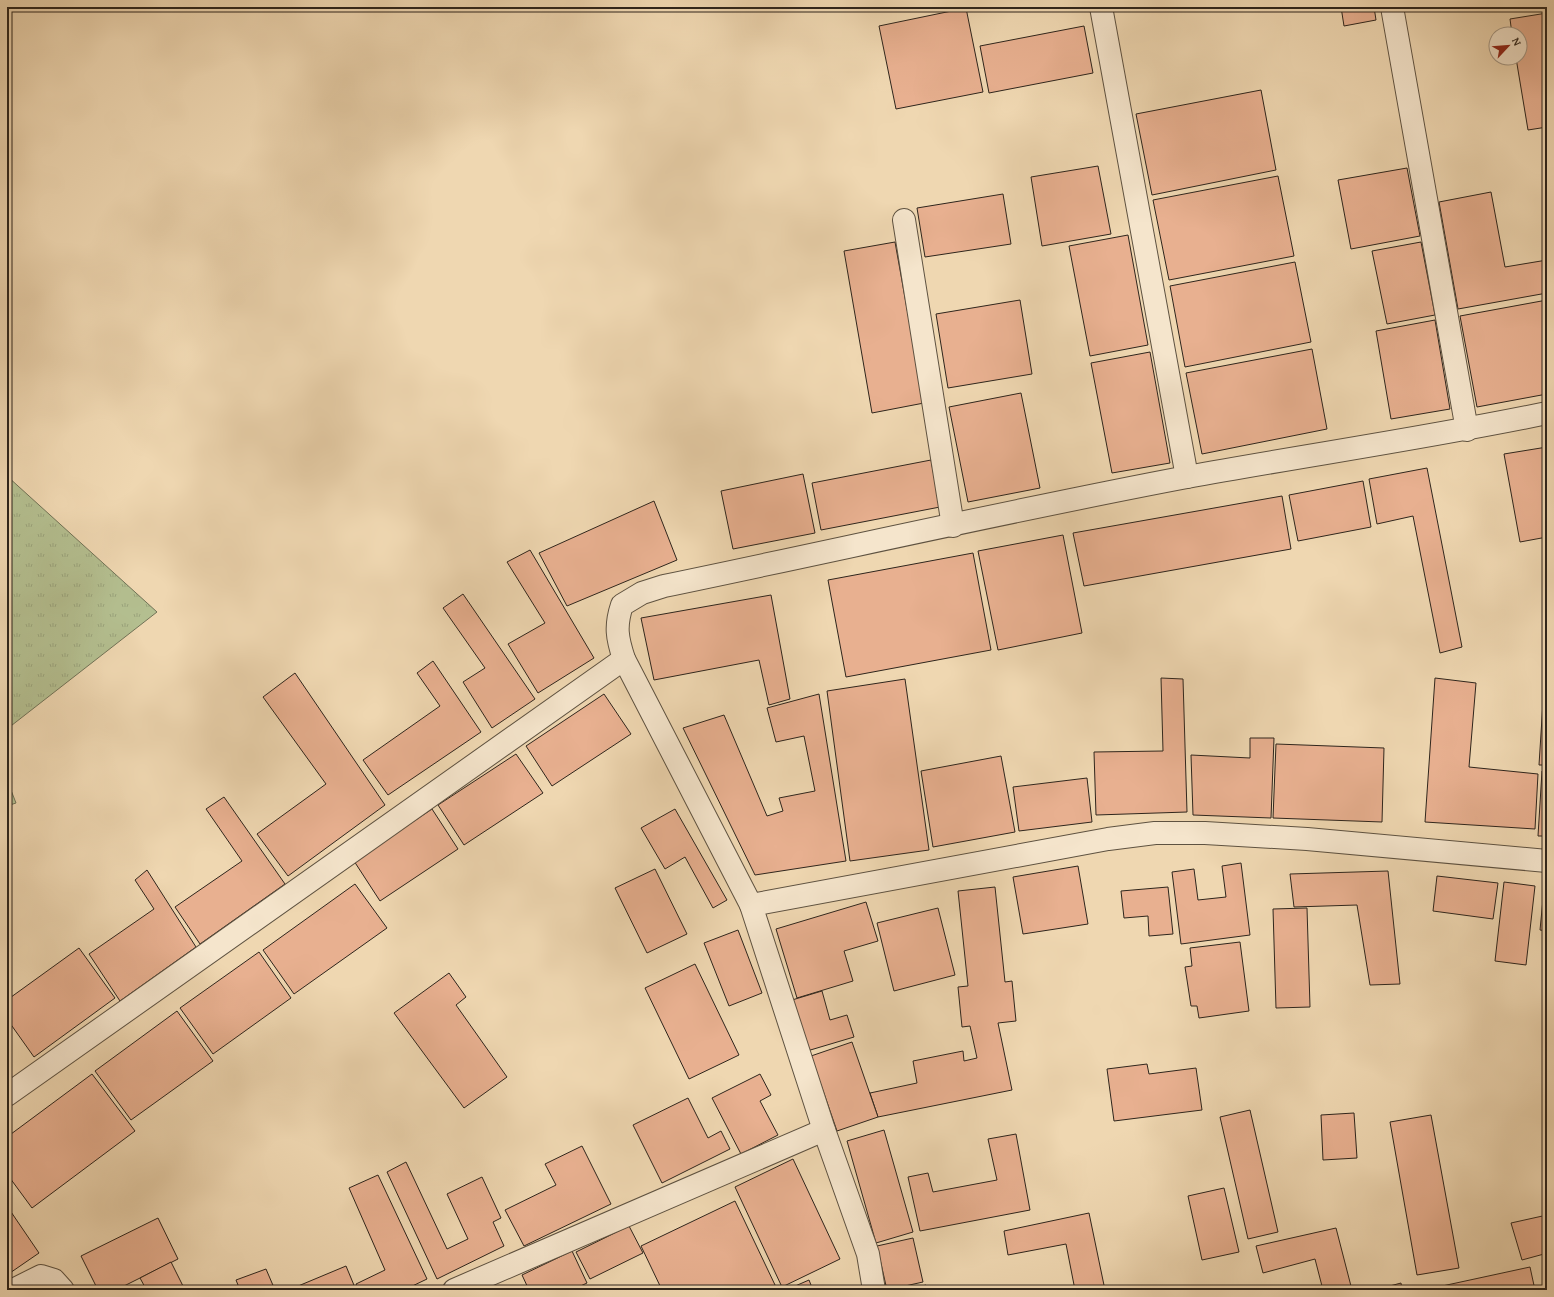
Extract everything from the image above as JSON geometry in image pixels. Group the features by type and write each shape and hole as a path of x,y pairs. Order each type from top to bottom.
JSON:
{"street":[{"path":"1100,7 1187,477"},
{"path":"1392,7 1467,430"},
{"path":"904,220 953,526"},
{"path":"874,1290 868,1254 824,1130 751,905 624,659 616,631 622,605 632,598 653,589 1187,477 1467,430 1547,413"},
{"path":"7,1095 624,659"},
{"path":"751,905 1108,839 1155,832 1307,839 1547,861"},
{"path":"454,1290 824,1130"},
{"path":"14,1290 41,1276 54,1280 63,1290"}],"green space":[{"path":"7,476 157,612 7,729"},
{"path":"7,780 16,803 7,806"}],"building":[{"path":"1341,7 1374,7 1376,20 1344,26"},
{"path":"966,8 983,92 896,109 879,26"},
{"path":"1547,13 1547,127 1528,130 1517,66 1528,66 1528,26 1511,26 1510,19"},
{"path":"1084,26 1093,73 989,93 980,46"},
{"path":"1261,90 1276,170 1152,195 1136,114"},
{"path":"1098,166 1111,234 1042,246 1031,177"},
{"path":"1407,168 1420,236 1351,249 1338,180"},
{"path":"1278,176 1294,256 1169,280 1153,200"},
{"path":"1491,192 1505,267 1547,260 1547,293 1458,309 1439,202"},
{"path":"1003,194 1011,244 925,257 917,208"},
{"path":"1128,235 1148,345 1090,356 1069,246"},
{"path":"895,242 924,403 872,413 844,251"},
{"path":"1421,242 1435,315 1387,324 1372,251"},
{"path":"1295,262 1311,342 1185,367 1170,286"},
{"path":"1020,300 1032,374 948,388 936,314"},
{"path":"1547,300 1547,394 1477,407 1460,316"},
{"path":"1435,320 1450,409 1391,419 1376,331"},
{"path":"1312,349 1327,429 1202,454 1186,373"},
{"path":"1150,352 1170,463 1112,473 1091,363"},
{"path":"1021,393 1040,488 968,502 949,407"},
{"path":"1547,447 1547,537 1520,542 1504,454"},
{"path":"931,460 940,507 821,530 812,483"},
{"path":"1427,468 1462,647 1440,653 1413,516 1377,524 1369,479"},
{"path":"803,474 815,533 733,549 721,491"},
{"path":"1363,481 1371,527 1298,541 1289,495"},
{"path":"1282,496 1291,549 1084,586 1073,533"},
{"path":"654,501 677,560 567,606 539,553"},
{"path":"1063,535 1082,633 998,650 978,551"},
{"path":"530,550 594,658 538,693 508,644 545,623 507,562"},
{"path":"973,553 991,650 846,677 828,580"},
{"path":"463,594 535,699 492,728 463,682 485,668 443,608"},
{"path":"771,595 790,699 769,705 759,660 654,680 641,618"},
{"path":"1547,639 1547,765 1539,765"},
{"path":"433,661 481,732 388,795 363,760 440,706 417,673"},
{"path":"295,673 385,805 288,876 257,834 326,784 263,697"},
{"path":"1161,678 1183,679 1187,812 1096,815 1094,752 1163,751"},
{"path":"1435,678 1476,683 1469,767 1538,774 1535,829 1425,822"},
{"path":"905,679 929,850 850,861 827,691"},
{"path":"604,694 631,734 552,786 526,746"},
{"path":"819,694 846,861 755,875 683,728 724,715 767,816 783,811 779,798 815,791 804,736 776,742 767,708"},
{"path":"1250,738 1274,738 1271,818 1193,815 1191,755 1250,758"},
{"path":"1276,744 1384,748 1382,822 1273,818"},
{"path":"516,754 543,793 464,845 438,805"},
{"path":"1001,756 1015,832 933,847 921,771"},
{"path":"1542,771 1547,771 1547,836 1538,836"},
{"path":"1087,778 1092,822 1019,831 1013,787"},
{"path":"224,797 285,884 200,944 175,907 242,861 206,809"},
{"path":"432,809 458,849 380,901 354,861"},
{"path":"675,809 727,900 713,908 685,857 665,869 641,828"},
{"path":"1241,863 1250,935 1181,944 1172,872 1194,869 1198,900 1226,897 1222,866"},
{"path":"1078,866 1088,924 1023,934 1013,877"},
{"path":"655,869 687,934 647,953 615,888"},
{"path":"147,870 196,947 120,1001 89,954 154,909 135,880"},
{"path":"1388,871 1400,984 1370,985 1357,905 1294,907 1290,874"},
{"path":"1437,876 1498,883 1493,919 1433,911"},
{"path":"1504,882 1535,886 1526,965 1495,961"},
{"path":"355,884 387,928 294,994 263,950"},
{"path":"995,887 1005,982 1012,981 1016,1021 998,1023 1012,1090 878,1117 870,1093 917,1083 913,1061 963,1051 964,1061 977,1058 970,1026 962,1027 958,987 968,986 958,891"},
{"path":"1168,887 1173,934 1149,936 1148,916 1124,918 1121,891"},
{"path":"1544,889 1547,890 1547,931 1540,930"},
{"path":"866,902 878,941 844,951 853,981 797,998 776,929"},
{"path":"938,908 955,975 894,991 877,923"},
{"path":"1307,908 1310,1007 1276,1008 1273,909"},
{"path":"738,930 762,993 729,1006 704,943"},
{"path":"1240,942 1249,1011 1199,1018 1197,1006 1191,1006 1185,967 1192,966 1190,948"},
{"path":"79,948 115,998 34,1057 7,1019 7,1000"},
{"path":"259,952 291,998 213,1054 180,1008"},
{"path":"695,964 739,1055 689,1079 645,988"},
{"path":"449,973 466,997 456,1005 507,1077 464,1108 394,1013"},
{"path":"822,991 830,1020 847,1015 854,1037 807,1051 792,1000"},
{"path":"177,1011 213,1061 131,1120 95,1071"},
{"path":"852,1042 878,1117 837,1131 811,1056"},
{"path":"1147,1064 1149,1074 1196,1068 1202,1110 1114,1121 1107,1069"},
{"path":"92,1074 135,1131 32,1208 7,1174 7,1137"},
{"path":"760,1074 771,1095 760,1101 778,1135 741,1154 712,1098"},
{"path":"688,1098 708,1138 721,1131 730,1149 662,1183 633,1125"},
{"path":"1250,1110 1278,1232 1248,1239 1220,1117"},
{"path":"1354,1113 1357,1158 1323,1160 1321,1115"},
{"path":"1431,1115 1459,1268 1417,1275 1390,1122"},
{"path":"884,1130 913,1232 876,1243 847,1141"},
{"path":"1016,1134 1030,1210 920,1231 908,1177 928,1173 933,1192 997,1180 988,1139"},
{"path":"582,1146 611,1204 524,1246 505,1210 556,1185 545,1164"},
{"path":"793,1159 840,1259 782,1287 735,1187"},
{"path":"406,1162 447,1249 468,1239 447,1194 482,1177 501,1218 493,1222 504,1246 437,1279 387,1172"},
{"path":"378,1175 427,1279 404,1290 359,1290 356,1284 385,1270 349,1188"},
{"path":"1224,1188 1239,1252 1202,1260 1188,1196"},
{"path":"735,1201 776,1287 770,1290 662,1290 641,1246"},
{"path":"7,1206 39,1253 7,1275"},
{"path":"1089,1213 1105,1290 1075,1290 1066,1244 1008,1255 1004,1231"},
{"path":"1547,1215 1547,1266 1544,1254 1522,1260 1511,1223"},
{"path":"158,1218 178,1259 116,1290 98,1290 81,1256"},
{"path":"629,1226 643,1253 590,1279 576,1252"},
{"path":"1336,1228 1352,1290 1323,1290 1315,1259 1263,1273 1256,1246"},
{"path":"913,1238 923,1282 887,1290 877,1246"},
{"path":"572,1251 587,1283 572,1290 529,1290 522,1275"},
{"path":"171,1262 185,1290 144,1290 146,1289 140,1278"},
{"path":"346,1266 356,1290 291,1289"},
{"path":"1530,1267 1535,1290 1434,1290 1433,1288"},
{"path":"266,1269 275,1290 240,1290 236,1280"},
{"path":"809,1280 813,1290 786,1290"},
{"path":"1401,1283 1402,1290 1375,1290"},
{"path":"926,1285 927,1290 905,1290"}]}
